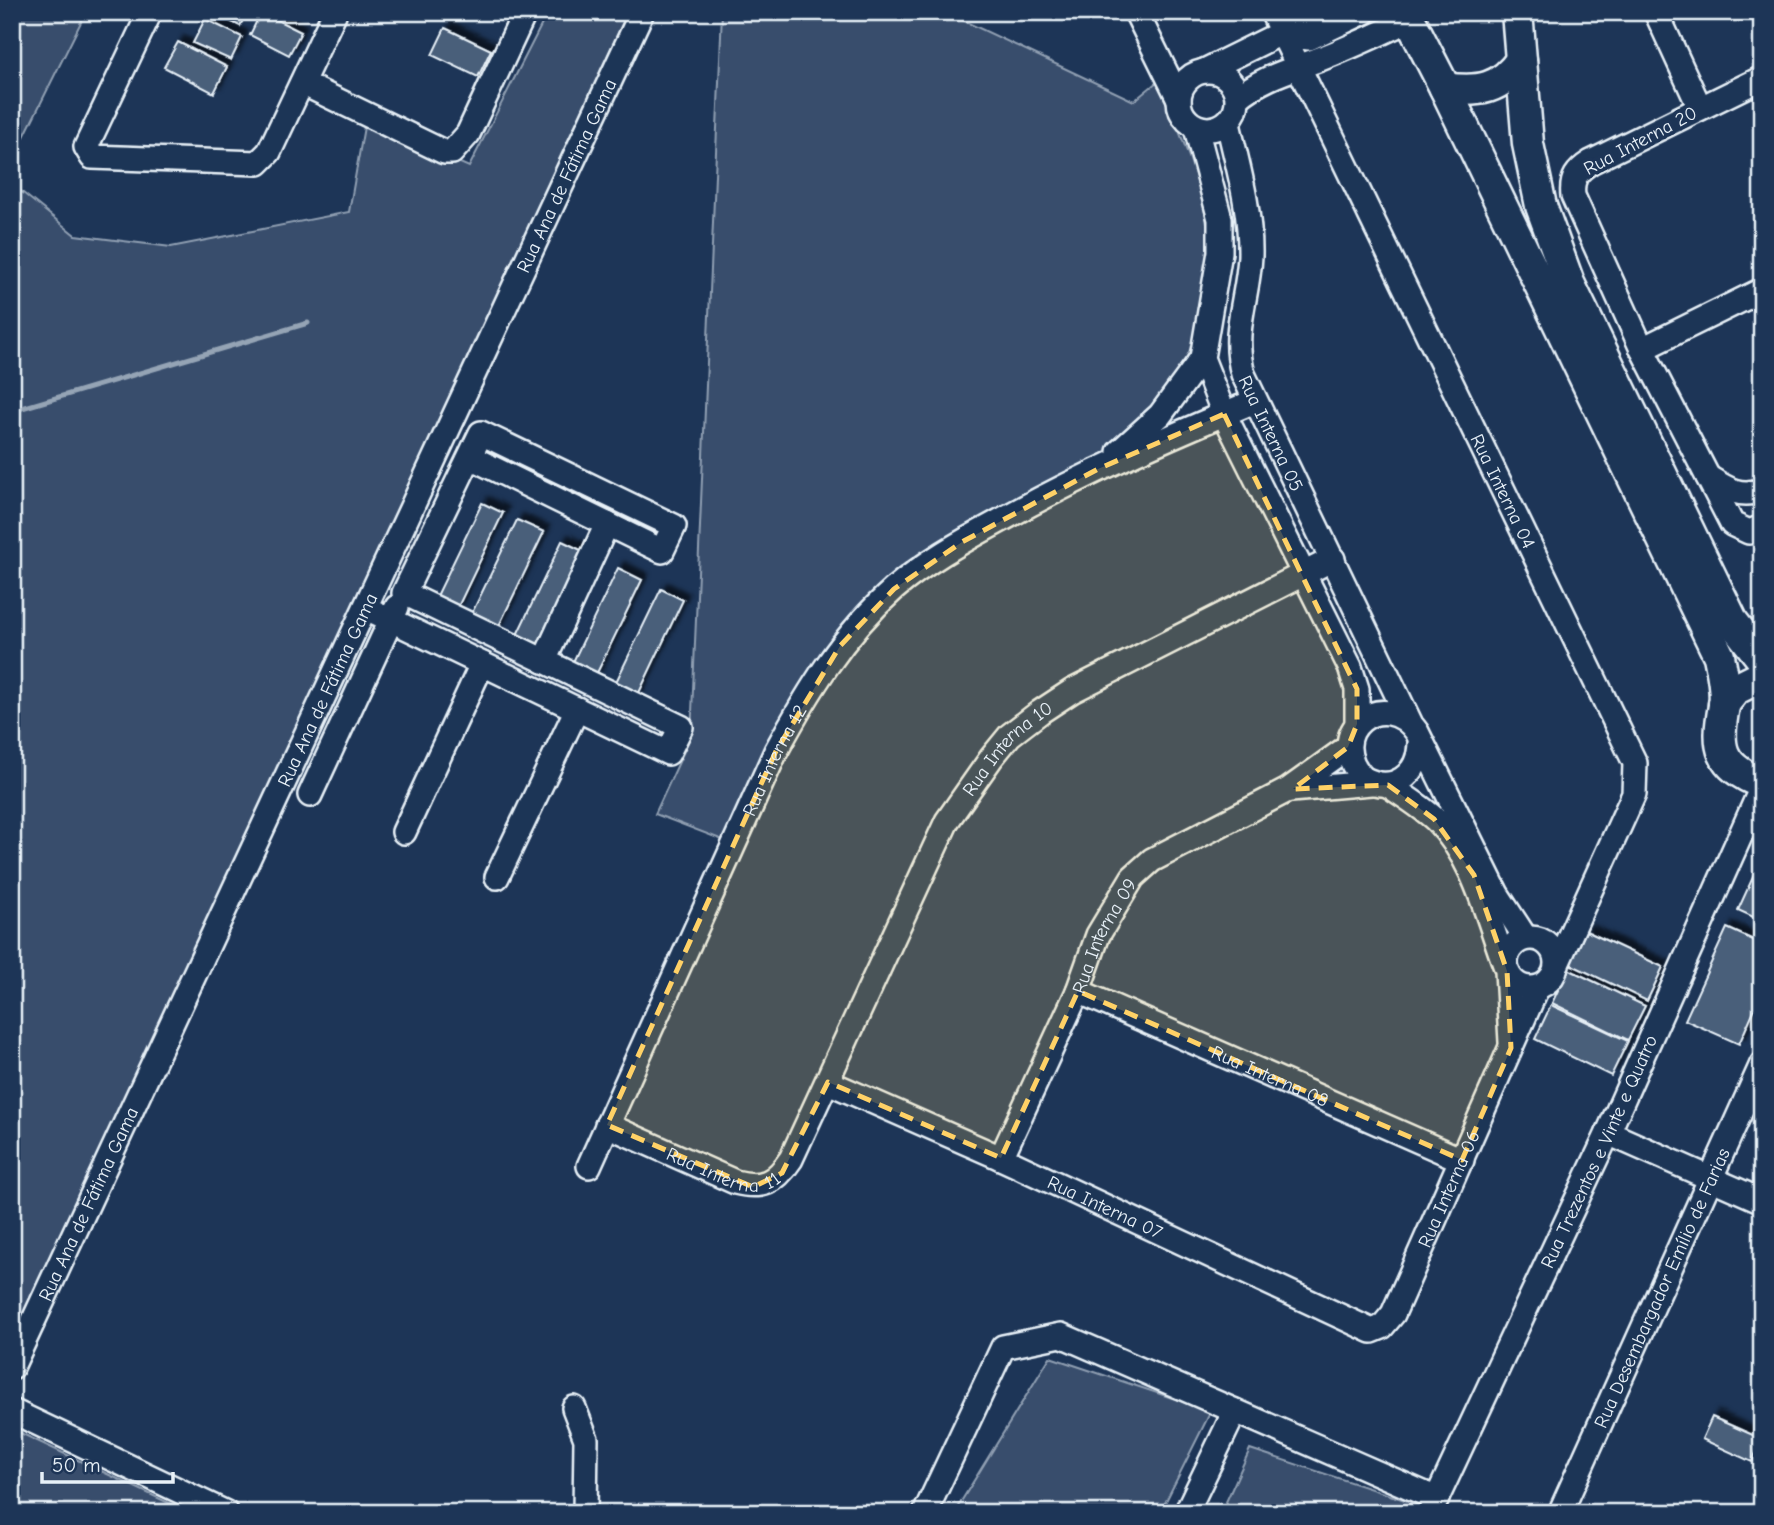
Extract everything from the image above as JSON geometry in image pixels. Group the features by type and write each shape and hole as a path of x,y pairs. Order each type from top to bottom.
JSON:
{"main road":[{"path":"1517,12 1528,144 1535,187 1569,283 1733,622 1762,659"},
{"path":"1408,16 1719,656 1724,704"},
{"path":"1445,88 1473,90 1496,86 1521,60"},
{"path":"1762,676 1736,689 1724,704 1718,724 1720,744 1729,763 1744,776 1762,785"}],"street":[{"path":"150,12 86,147 89,155 103,159 258,163 269,152 335,12"},
{"path":"302,83 444,152 452,152 468,134 524,12"},
{"name":"Rua Ana de Fátima Gama","path":"12,1367 642,12"},
{"path":"1136,12 1179,99 1183,116 1196,128 1220,219 1220,252 1202,358"},
{"name":"Rua Interna 04","path":"1272,12 1636,763 1634,794 1557,964"},
{"path":"1283,34 1291,12"},
{"path":"1179,99 1183,86 1192,76 1324,12"},
{"path":"1656,12 1700,108"},
{"path":"1283,34 1309,38 1361,14"},
{"path":"1238,98 1296,65 1324,58 1369,38 1408,16"},
{"path":"1196,128 1213,130 1228,123 1234,116 1238,98 1235,87 1227,77 1216,71 1204,71"},
{"name":"Rua Interna 20","path":"1762,78 1591,162 1579,170 1572,186 1573,196 1642,349 1732,524 1749,532 1762,527"},
{"name":"Rua Interna 05","path":"1228,123 1246,201 1250,255 1236,341 1243,374 1410,722"},
{"path":"1642,349 1762,290"},
{"name":"Rua Interna 05","path":"1202,358 1224,414 1350,667 1357,689 1357,724"},
{"name":"Rua Interna 12","path":"1098,469 1160,415 1202,358"},
{"name":"Rua Interna 12","path":"589,1166 776,751 806,695 840,646 894,589 962,542 1098,469 1255,401"},
{"path":"310,795 481,433 674,526 662,551 470,457"},
{"path":"1708,477 1731,492 1748,495 1762,489"},
{"path":"544,661 607,524"},
{"name":"Rua Interna 10","path":"828,1082 947,821 969,786 1010,735 1072,691 1333,559"},
{"path":"366,608 668,753 681,727 378,581"},
{"path":"404,832 482,664"},
{"path":"496,877 577,709"},
{"path":"1378,712 1401,715 1410,722 1497,894 1531,938 1548,943 1555,953 1557,964 1554,975 1537,988 1516,984 1506,968 1474,875 1453,840 1434,818 1354,769 1348,747 1357,724 1378,712"},
{"path":"1379,784 1409,775 1416,766 1420,743"},
{"name":"Rua Interna 09","path":"1000,1158 1078,991 1098,935 1116,900 1133,877 1152,860 1288,790 1348,747"},
{"name":"Rua Interna 09","path":"1288,790 1379,784"},
{"name":"Rua Trezentos e Vinte e Quatro","path":"1434,1506 1608,1133 1762,785"},
{"path":"1506,968 1507,953 1515,943 1576,921"},
{"name":"Rua Interna 06","path":"1506,968 1511,1048"},
{"name":"Rua Interna 06","path":"1382,1327 1393,1314 1537,988"},
{"name":"Rua Interna 08","path":"1078,991 1462,1160"},
{"name":"Rua Desembargador Emílio de Farias","path":"1560,1513 1762,1064"},
{"name":"Rua Interna 11","path":"607,1125 753,1187 774,1180 782,1173 828,1082"},
{"name":"Rua Interna 07","path":"828,1082 1000,1158 1364,1329 1372,1331 1382,1327"},
{"path":"1608,1133 1762,1200"},
{"path":"925,1513 1003,1348 1061,1335 1235,1411 1434,1506"},
{"path":"574,1408 586,1439 585,1513"},
{"path":"12,1411 226,1513"},
{"path":"1185,1513 1235,1411"}],"highlighted area":[{"path":"1224,414 1357,689 1357,724 1348,747 1293,789 1388,785 1434,819 1474,875 1507,971 1511,1048 1462,1160 1078,991 1001,1158 828,1082 782,1173 753,1187 607,1125 776,751 840,646 894,589 962,542 1098,469"}],"shaded area":[{"path":"12,12 86,12 12,161"},
{"path":"548,12 619,12 626,16 12,1344 12,184 75,235 171,247 349,212 365,121 469,167"},
{"path":"722,12 945,12 1134,101 1158,81 1190,159 1201,196 1208,233 1210,270 1205,307 1192,346 1164,395 1131,436 1053,488 923,562 857,610 823,657 793,708 728,842 655,814 691,736"},
{"path":"1050,1357 1211,1411 1160,1513 954,1513"},
{"path":"12,1429 190,1513 12,1513"},
{"path":"1250,1449 1411,1502 1406,1513 1221,1513"}],"building":[{"path":"211,12 247,12 240,26"},
{"path":"261,12 301,32 289,55 250,35"},
{"path":"205,19 242,37 231,60 193,43"},
{"path":"445,28 491,50 478,77 432,55"},
{"path":"178,42 227,67 214,93 164,67"},
{"path":"482,503 503,513 456,611 435,600"},
{"path":"517,520 544,532 497,630 470,617"},
{"path":"562,541 585,552 538,650 515,639"},
{"path":"618,568 642,580 595,677 571,666"},
{"path":"661,589 683,600 637,697 614,686"},
{"path":"1754,875 1762,878 1762,921 1738,910"},
{"path":"1727,928 1762,944 1762,992 1739,1044 1685,1020"},
{"path":"1586,931 1663,967 1647,1001 1570,964"},
{"path":"1568,969 1645,1006 1628,1040 1552,1003"},
{"path":"1551,1005 1628,1041 1611,1076 1535,1039"},
{"path":"1712,1417 1762,1439 1752,1462 1702,1439"}],"waterway":[{"path":"12,411 308,323"}]}
